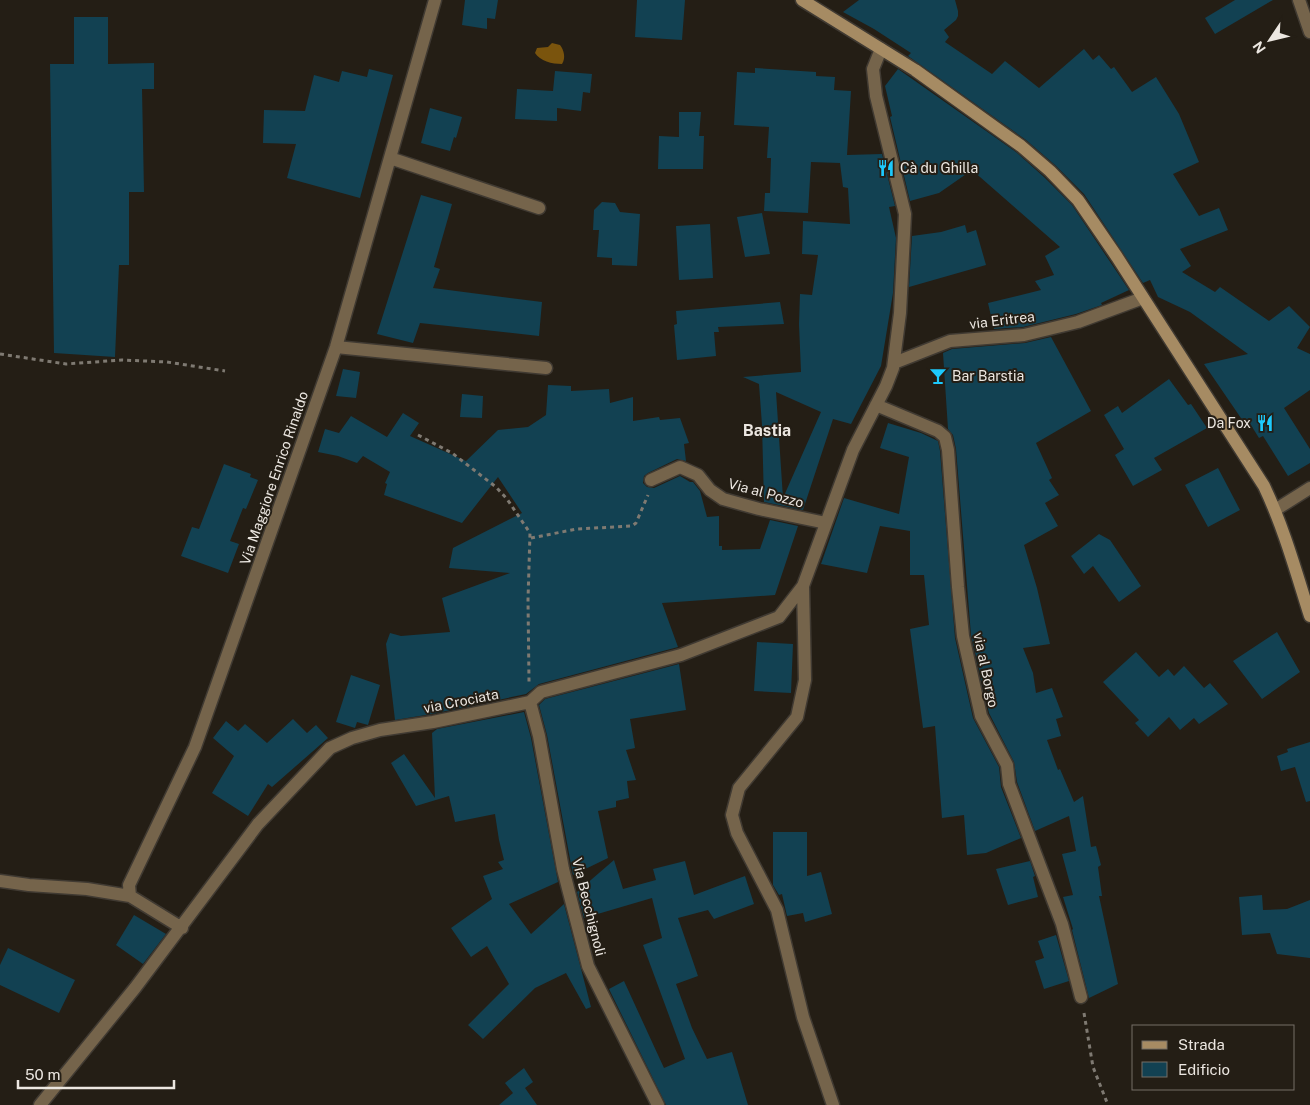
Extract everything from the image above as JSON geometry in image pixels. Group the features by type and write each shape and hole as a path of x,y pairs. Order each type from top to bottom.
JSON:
{"main road":[{"path":"802,0 916,70 948,93 1020,146 1050,171 1078,200 1249,460 1264,486 1275,510 1310,616"}],"street":[{"name":"Via Maggiore Enrico Rinaldo","path":"130,896 129,885 195,747 336,347 435,0"},
{"path":"1299,0 1310,32"},
{"path":"833,1105 803,1017 777,910 738,833 732,815 739,788 798,717 805,680 803,586 852,450 886,386 894,363 900,314 905,214 876,96 873,69 881,49"},
{"path":"390,158 539,208"},
{"name":"via Eritrea","path":"894,363 950,341 1024,335 1078,322 1143,298"},
{"path":"336,347 546,368"},
{"name":"via al Borgo","path":"876,406 938,431 945,437 948,450 963,636 981,716 1007,765 1010,784 1062,924 1081,997"},
{"name":"Via al Pozzo","path":"651,480 680,467 698,475 710,490 723,498 759,509 826,523"},
{"path":"1275,510 1310,488"},
{"name":"via Crociata","path":"40,1105 182,928 258,824 330,748 352,738 380,730 433,722 530,702 541,692 681,655 779,617 803,586"},
{"name":"Via Becchignoli","path":"530,702 539,736 563,870 588,966 658,1105"},
{"path":"0,882 87,889 130,896 182,928"}],"path":[{"path":"0,354 66,364 122,360 167,362 225,371"},
{"path":"418,435 452,453 496,487 507,499 530,534 528,608 530,702"},
{"path":"531,538 577,529 632,526 636,523 650,490 651,480"},
{"path":"1081,997 1093,1067 1108,1105"}],"shaded area":[{"path":"552,43 560,45 563,49 564,57 562,64 547,61 535,53 537,48 548,47"}],"building":[{"path":"465,0 498,0 495,19 487,18 487,29 462,25"},
{"path":"637,0 685,0 682,40 635,37"},
{"path":"859,0 955,0 958,16 944,30 949,37 945,42 992,74 1005,61 1039,88 1084,49 1093,60 1099,55 1111,69 1114,67 1132,92 1156,77 1179,114 1199,162 1173,174 1199,216 1219,208 1228,230 1180,249 1191,266 1182,272 1215,292 1220,287 1269,321 1289,306 1310,327 1297,348 1310,354 1310,390 1284,408 1310,449 1310,463 1288,476 1263,436 1259,438 1249,422 1245,424 1204,364 1248,354 1190,312 1158,297 1150,280 1143,283 1084,194 1026,140 908,56 911,53 843,12"},
{"path":"1235,0 1273,0 1215,34 1205,18"},
{"path":"74,17 108,17 108,64 154,63 154,89 142,89 144,192 129,192 129,265 119,265 115,357 54,353 50,64 74,64"},
{"path":"755,68 816,72 816,76 835,77 834,90 851,91 847,155 882,154 895,206 889,207 896,238 893,293 881,366 851,424 833,419 803,510 764,502 759,384 743,377 801,372 800,294 812,295 818,255 802,254 803,221 850,224 848,188 843,187 840,163 811,162 808,213 764,211 765,193 770,193 771,158 767,158 769,127 734,125 737,72 755,73","holes":["776,392 821,412 783,498"]},
{"path":"369,69 393,75 360,198 287,178 296,144 263,143 264,110 305,111 314,75 339,82 342,71 367,77"},
{"path":"898,69 1016,152 1044,177 1072,205 1129,290 1101,303 1102,305 1076,314 1023,327 994,329 988,303 1041,290 1035,281 1054,275 1045,256 1060,247 972,170 939,193 910,201 890,117 892,116 885,86"},
{"path":"555,71 592,74 590,93 583,92 581,111 557,108 557,121 515,119 517,89 553,91"},
{"path":"430,108 462,117 450,151 421,143"},
{"path":"679,112 701,112 699,136 704,136 703,169 658,169 659,136 679,137"},
{"path":"421,195 452,204 434,267 440,269 433,288 542,302 539,336 420,323 413,343 377,334"},
{"path":"602,202 615,203 620,212 640,214 637,266 612,265 612,258 597,257 599,230 593,230 594,210"},
{"path":"762,213 770,254 745,257 737,217"},
{"path":"710,224 713,278 679,280 676,226"},
{"path":"965,225 967,233 976,230 986,265 909,287 912,236 941,232"},
{"path":"780,302 784,324 718,327 719,332 714,332 716,356 677,360 674,325 677,324 676,311"},
{"path":"1051,337 1091,411 1036,443 1052,478 1049,480 1059,495 1045,503 1058,526 1024,545 1037,588 1050,644 1023,648 1033,673 1036,693 1052,688 1063,717 1056,719 1061,736 1047,740 1058,770 1060,769 1074,802 1083,796 1091,847 1096,846 1101,865 1098,867 1102,896 1099,896 1118,984 1089,998 1073,929 1063,897 1073,895 1062,854 1076,851 1069,816 1035,831 1017,782 1014,762 989,713 971,635 956,449 953,435 948,429 943,353 952,349 1025,343"},
{"path":"343,369 360,372 356,398 336,396"},
{"path":"1169,379 1188,405 1191,404 1207,428 1154,458 1162,470 1133,486 1115,455 1124,449 1104,415 1118,406 1122,413"},
{"path":"548,385 571,386 571,391 609,389 610,403 633,397 633,421 659,417 660,420 680,418 689,443 684,444 686,461 677,459 648,473 644,476 643,483 647,487 654,488 680,476 693,482 700,491 707,517 719,516 719,546 722,546 722,550 760,549 770,520 798,526 775,595 662,603 678,647 539,684 526,694 395,720 386,644 390,633 401,636 450,632 442,598 510,573 449,568 453,548 522,513 498,477 462,523 384,495 387,484 385,483 390,472 363,456 357,463 338,456 318,452 325,429 339,433 351,416 387,437 403,413 419,423 410,436 466,461 498,430 528,427 546,415"},
{"path":"462,394 483,396 482,418 460,417"},
{"path":"888,423 921,433 938,441 955,638 973,718 999,767 1001,787 1021,838 986,853 967,855 964,815 942,818 935,726 923,728 910,629 929,625 924,575 910,575 910,531 880,526 867,573 821,564 844,498 899,514 909,457 880,448"},
{"path":"224,464 251,474 250,477 258,480 246,509 243,508 230,541 239,544 228,573 181,556 192,527 199,529"},
{"path":"1218,468 1240,510 1208,527 1185,485"},
{"path":"1099,534 1110,540 1141,586 1119,602 1093,566 1084,574 1071,556"},
{"path":"1277,632 1300,672 1262,699 1233,661"},
{"path":"757,642 793,644 791,693 754,691"},
{"path":"1136,652 1159,677 1168,669 1174,676 1184,666 1204,688 1210,683 1228,704 1199,724 1194,718 1180,730 1169,717 1148,737 1135,723 1139,720 1103,682"},
{"path":"679,664 686,710 630,719 635,748 626,750 636,780 627,781 629,798 616,801 616,807 598,811 608,858 573,875 547,735 539,705 545,699"},
{"path":"351,675 380,685 368,725 357,722 355,728 336,722"},
{"path":"524,712 531,738 558,882 509,904 531,934 564,904 591,1007 586,1009 566,973 535,988 483,1039 468,1025 509,984 487,946 471,957 451,928 492,899 483,876 503,869 498,862 504,860 495,814 455,822 449,796 416,806 391,763 404,754 435,798 432,733 437,729"},
{"path":"293,719 307,733 316,725 328,738 272,787 268,784 248,816 212,793 234,756 213,738 226,721 238,731 245,724 267,743"},
{"path":"1310,742 1310,801 1306,802 1295,767 1281,771 1277,756 1288,752 1287,749"},
{"path":"773,832 807,832 807,876 821,872 832,914 805,922 803,913 787,916 782,894 779,895 773,885"},
{"path":"614,860 623,889 656,880 653,869 685,861 694,895 745,876 754,904 714,919 708,910 678,918 698,976 676,984 692,1028 707,1059 732,1052 748,1105 666,1105 609,989 624,981 664,1068 685,1059 643,945 662,938 652,898 584,918 577,892"},
{"path":"1030,861 1035,876 1033,877 1038,897 1008,905 996,869"},
{"path":"1262,895 1263,910 1287,909 1310,900 1310,958 1277,954 1270,933 1242,935 1239,897"},
{"path":"134,915 166,934 143,964 116,945"},
{"path":"1056,935 1069,981 1044,989 1035,961 1044,958 1038,941"},
{"path":"8,948 75,980 59,1013 0,985 0,965"},
{"path":"524,1068 533,1082 525,1088 537,1105 499,1105 513,1093 505,1083"}],"place":[{"name":"Cà du Ghilla","path":"886,168"},
{"name":"Bar Barstia","path":"938,376"},
{"name":"Da Fox","path":"1265,423"}],"district":[{"name":"Bastia","path":"767,430"}]}
